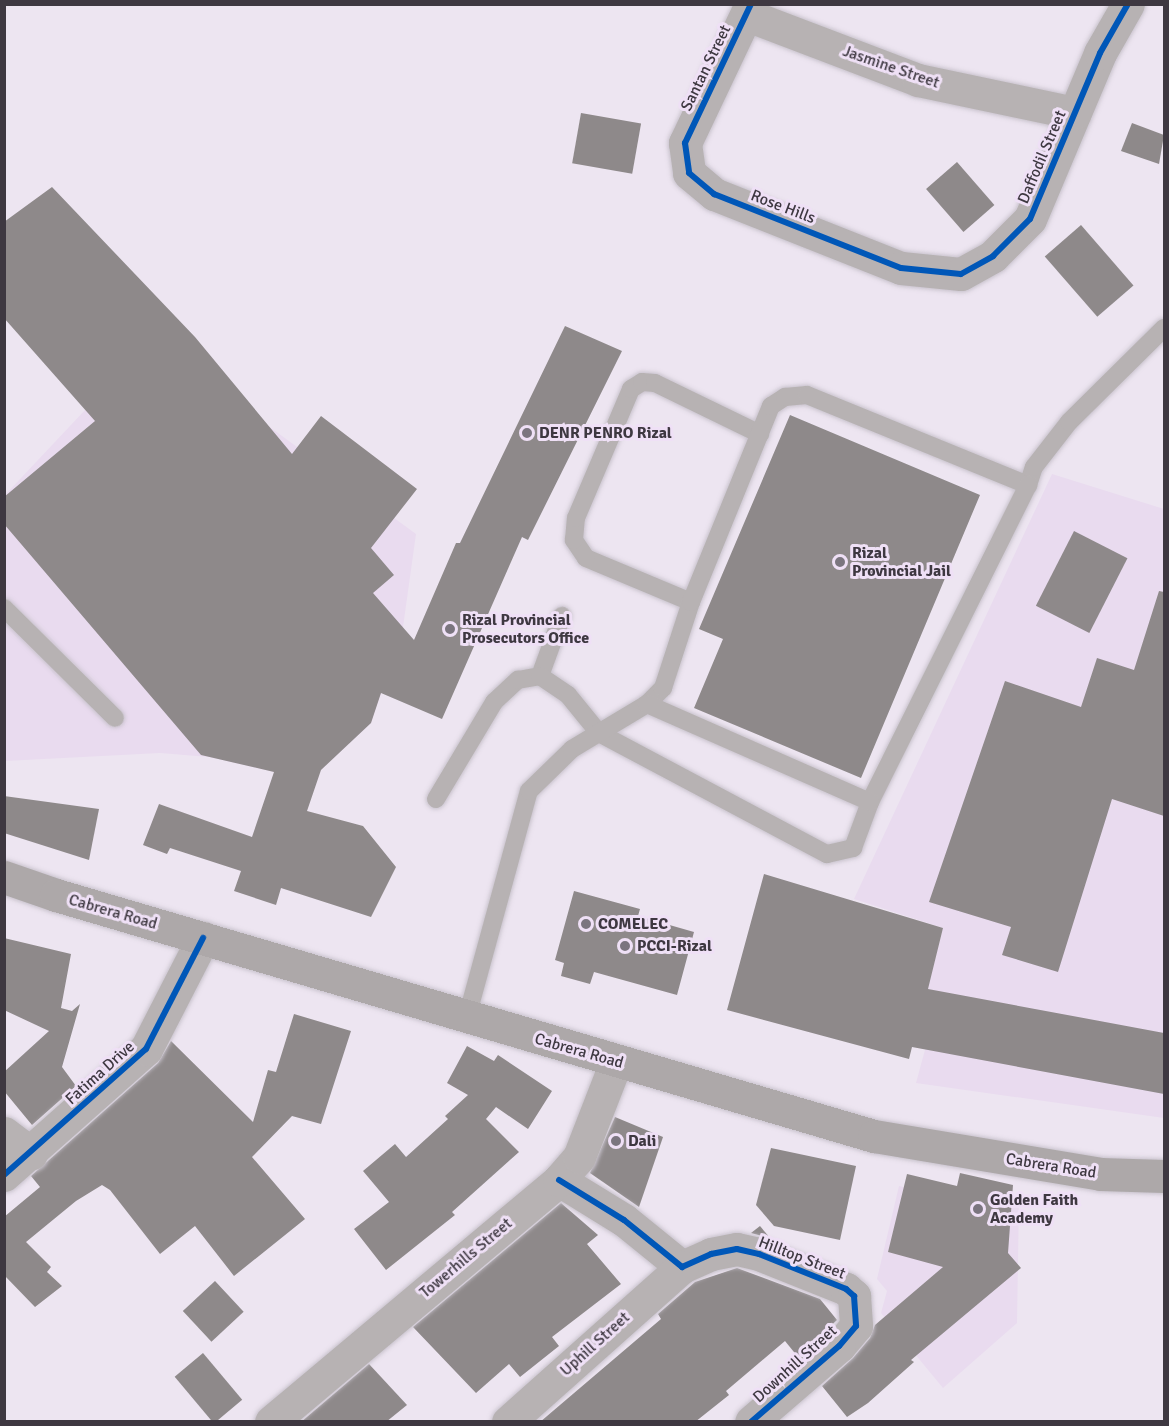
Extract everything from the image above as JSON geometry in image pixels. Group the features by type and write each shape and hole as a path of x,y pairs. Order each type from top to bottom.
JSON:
{"main road":[{"name":"Cabrera Road","path":"4,877 616,1062 874,1136 1089,1172 1164,1176"}],"street":[{"name":"Daffodil Street","path":"901,268 961,274 993,256 1030,219 1100,53 1128,4"},
{"name":"Jasmine Street","path":"749,10 918,80 1075,113"},
{"name":"Santan Street","path":"685,143 749,10"},
{"name":"Rose Hills","path":"685,143 689,173 714,194 901,268"},
{"name":"Fatima Drive","path":"4,1175 146,1049 203,938"},
{"name":"Towerhills Street","path":"271,1422 559,1180 579,1157 616,1062"},
{"path":"4,1133 31,1153"},
{"path":"559,1180 624,1220 682,1267"},
{"name":"Hilltop Street","path":"682,1267 711,1254 737,1249 759,1254 846,1289 854,1296 856,1326"},
{"name":"Uphill Street","path":"508,1422 682,1267"},
{"name":"Downhill Street","path":"751,1422 856,1326"}],"lane":[{"path":"436,799 494,702 518,680 540,676 568,694 599,733 827,854 853,848 870,802 1028,485 1034,467 1069,422 1164,328"},
{"path":"691,602 586,558 574,540 576,518 631,390 642,382 655,383 760,434"},
{"path":"467,1017 529,791 572,749 647,705 663,688 691,602 771,406 785,397 807,395 1028,485"},
{"path":"4,608 116,718"},
{"path":"540,676 562,616"},
{"path":"647,705 870,802"}],"shaded area":[{"path":"151,340 416,534 403,627 371,723 310,780 209,757 160,753 5,761 5,495"},
{"path":"1052,474 1164,509 1164,1118 916,1083 935,1013 923,1008 943,928 854,899"},
{"path":"899,1186 954,1198 956,1189 1019,1199 1017,1323 943,1388 881,1313 887,1291 877,1279"}],"building":[{"path":"581,113 641,124 632,174 572,163"},
{"path":"1132,123 1164,135 1159,164 1121,151"},
{"path":"957,162 994,205 963,232 926,189"},
{"path":"52,187 195,337 292,454 321,416 417,489 371,548 394,575 373,593 414,640 456,543 460,543 565,326 622,351 528,540 522,537 442,719 381,693 371,723 321,770 307,811 363,826 396,867 371,917 281,888 276,905 234,891 241,871 170,848 167,854 143,845 159,804 252,837 274,772 201,755 4,524 4,497 95,421 4,318 4,222"},
{"path":"1081,225 1133,285 1097,317 1045,256"},
{"name":"Rizal Provincial Jail","path":"790,415 980,495 861,778 694,708 723,639 699,629"},
{"path":"1074,531 1127,558 1089,633 1036,606"},
{"path":"1159,591 1164,592 1164,816 1112,799 1058,972 1002,955 1011,927 929,902 1005,681 1081,707 1097,658 1134,670"},
{"path":"4,796 99,809 89,860 4,833"},
{"path":"764,874 943,928 928,989 1164,1033 1164,1094 912,1047 909,1059 727,1010"},
{"name":"PCCI-Rizal","path":"574,891 640,909 638,916 694,932 677,995 594,972 590,984 561,976 564,963 555,960"},
{"path":"4,938 71,954 61,1008 72,1011 80,1004 62,1067 76,1086 32,1125 4,1091 4,1072 49,1031 4,1010"},
{"path":"294,1014 351,1031 321,1124 292,1116 252,1157 305,1219 234,1276 195,1226 160,1254 110,1190 102,1185 76,1201 26,1242 51,1267 47,1272 62,1286 35,1307 4,1275 4,1217 40,1187 31,1176 158,1063 171,1041 253,1122 268,1070 276,1072"},
{"path":"467,1046 494,1061 498,1055 552,1091 528,1129 496,1107 486,1119 519,1152 452,1212 455,1215 386,1270 354,1229 389,1202 363,1171 395,1144 406,1157 448,1119 445,1116 468,1095 447,1083"},
{"path":"615,1117 663,1137 639,1207 590,1173"},
{"path":"771,1148 856,1166 840,1240 774,1226 756,1205"},
{"path":"960,1173 1013,1185 1008,1253 1021,1268 911,1360 914,1362 868,1403 847,1417 822,1386 853,1358 870,1338 875,1325 943,1267 888,1252 907,1174 957,1186"},
{"path":"561,1203 598,1235 587,1244 621,1284 552,1337 559,1346 520,1377 509,1364 476,1393 413,1327"},
{"path":"760,1226 770,1238 751,1233"},
{"path":"737,1268 820,1299 837,1320 798,1357 785,1341 726,1391 729,1395 695,1422 540,1422 661,1319 658,1314 695,1282"},
{"path":"215,1281 244,1312 211,1342 183,1311"},
{"path":"203,1353 242,1400 216,1422 213,1422 175,1377"},
{"path":"369,1364 407,1405 386,1422 301,1422"}],"cycle path":[{"path":"751,4 685,143 689,173 714,194 901,268 961,274 993,256 1030,219 1100,53 1128,4"},
{"path":"4,1175 146,1049 203,938"},
{"path":"559,1180 624,1220 682,1267 711,1254 737,1249 759,1254 846,1289 854,1296 856,1326 839,1346 751,1422"}],"place":[{"name":"DENR PENRO Rizal","path":"527,433"},
{"name":"Rizal Provincial Jail","path":"840,562"},
{"name":"Rizal Provincial Prosecutors Office","path":"450,629"},
{"name":"COMELEC","path":"586,924"},
{"name":"PCCI-Rizal","path":"625,946"},
{"name":"Dali","path":"616,1141"},
{"name":"Golden Faith Academy","path":"978,1209"}]}
